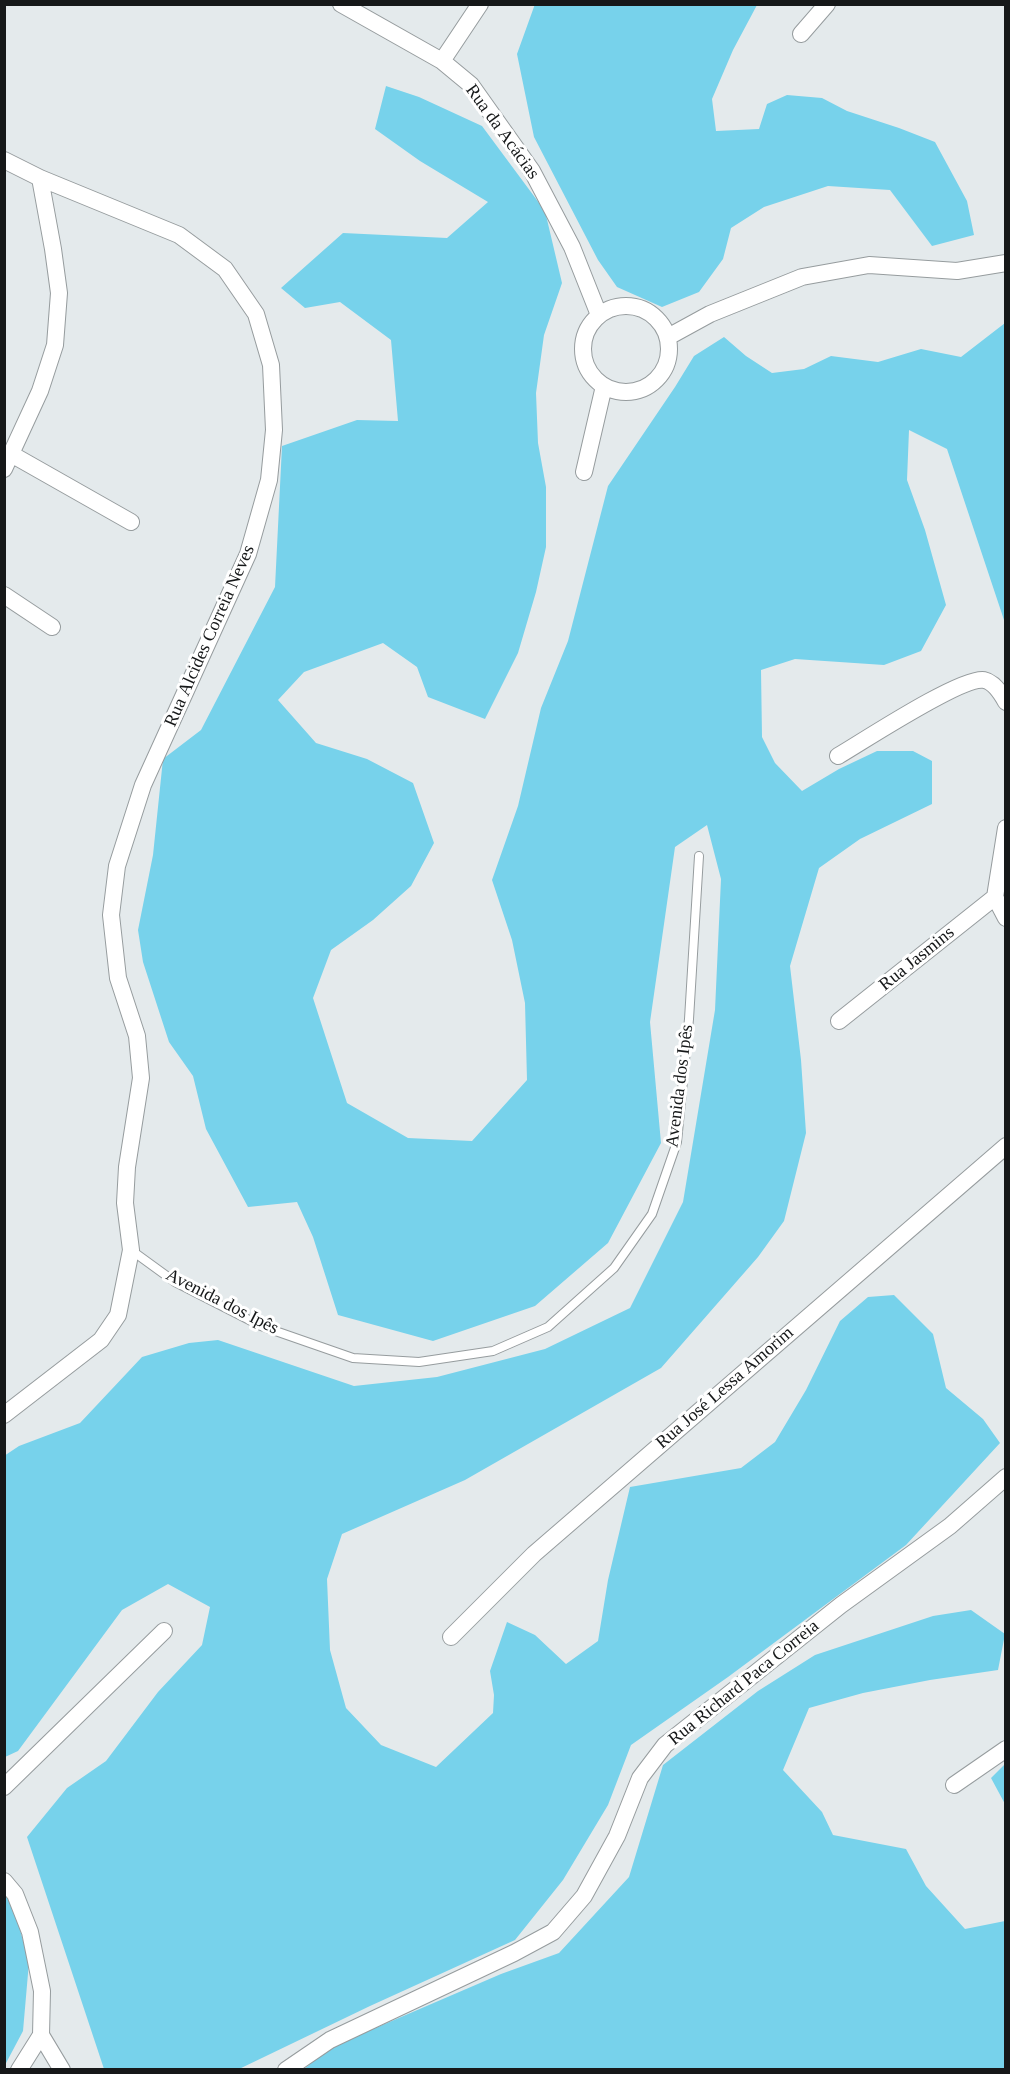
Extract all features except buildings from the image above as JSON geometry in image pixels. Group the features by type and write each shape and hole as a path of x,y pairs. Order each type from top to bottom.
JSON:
{"street":[{"name":"Rua da Acácias","path":"341,4 442,61 471,86 532,171 572,247 599,315"},
{"path":"442,61 480,4"},
{"path":"801,34 827,4"},
{"name":"Rua Alcides Correia Neves","path":"4,160 40,178 179,235 225,269 256,314 271,365 274,430 269,480 249,554 142,785 117,866 111,915 118,978 137,1036 141,1078 127,1167 125,1203 131,1250 118,1315 101,1340 4,1414"},
{"path":"40,178 59,293 55,345 40,391 8,461 131,522"},
{"path":"668,337 710,314 802,277 869,266 957,271 1005,263"},
{"path":"625,306 639,308 652,314 662,324 668,337 669,352 666,366 658,378 647,387 633,392 618,392 604,386 590,372 583,352 584,338 590,326 599,315 611,308 625,306"},
{"path":"584,472 604,386"},
{"path":"4,595 52,627"},
{"path":"838,756 923,705 967,682 983,680 994,685 1005,702"},
{"path":"1005,828 995,897 1005,918"},
{"name":"Rua Jasmins","path":"839,1022 995,897"},
{"name":"Rua José Lessa Amorim","path":"451,1637 543,1546 1005,1146"},
{"name":"Rua Richard Paca Correia","path":"286,2070 330,2040 514,1953 553,1932 584,1896 617,1836 640,1778 665,1745 841,1605 950,1526 1005,1477"},
{"path":"4,1787 164,1631"},
{"path":"954,1785 1005,1749"},
{"path":"4,1881 15,1894 30,1932 42,1991 41,2035 19,2070"},
{"path":"41,2035 62,2070"}],"lane":[{"name":"Avenida dos Ipês","path":"131,1250 175,1282 261,1326 353,1358 419,1362 493,1351 548,1327 614,1268 652,1214 677,1142 689,1018 699,856"}],"shaded area":[{"path":"535,4 757,5 733,50 712,99 716,131 759,129 767,104 787,95 822,98 847,111 935,142 967,201 974,235 932,246 890,190 828,186 764,207 731,228 723,259 699,292 662,307 617,287 598,260 534,137 517,54"},
{"path":"386,86 419,97 482,126 545,211 562,283 544,335 536,393 538,443 546,487 546,547 536,592 518,653 485,719 428,697 417,667 383,643 304,672 278,700 316,743 367,759 413,783 434,843 411,886 373,920 331,950 313,998 347,1103 408,1138 472,1141 527,1080 525,1003 512,940 492,880 518,806 541,708 568,641 608,486 694,356 724,337 746,356 772,373 804,369 831,356 878,362 921,349 961,357 1005,323 1005,623 947,449 909,430 907,480 925,530 946,605 921,651 884,665 795,659 761,670 762,737 775,763 802,791 839,769 877,751 913,751 932,761 932,804 860,839 819,868 790,966 801,1060 806,1133 784,1221 758,1257 661,1368 465,1480 342,1534 327,1579 330,1650 346,1708 381,1745 436,1767 493,1713 494,1695 490,1671 507,1622 535,1635 566,1664 598,1641 608,1580 630,1487 741,1468 775,1442 806,1390 840,1321 868,1297 894,1295 933,1334 946,1388 983,1419 1000,1443 906,1545 728,1677 631,1745 608,1805 563,1880 515,1940 237,2070 104,2069 27,1837 67,1788 106,1761 158,1692 202,1645 210,1607 168,1584 122,1610 18,1751 5,1757 4,1456 19,1446 80,1423 142,1357 189,1343 218,1340 354,1386 437,1377 545,1349 630,1308 683,1202 715,1010 721,879 707,825 675,847 650,1022 661,1143 608,1243 535,1306 433,1341 338,1315 313,1237 297,1202 248,1207 206,1129 193,1076 169,1042 143,962 138,930 153,855 163,759 201,730 275,587 282,446 357,420 398,421 391,340 340,302 305,308 281,288 343,233 447,238 488,202 420,161 375,129"},
{"path":"971,1610 1005,1634 998,1670 863,1693 809,1708 783,1770 822,1812 833,1835 906,1849 926,1886 965,1929 1005,1921 1005,2069 303,2070 329,2048 501,1974 559,1953 629,1877 663,1765 758,1691 815,1655 933,1616"},
{"path":"1005,1764 1005,1804 991,1778"},
{"path":"5,1889 9,1890 29,1962 23,2031 5,2065"}]}
